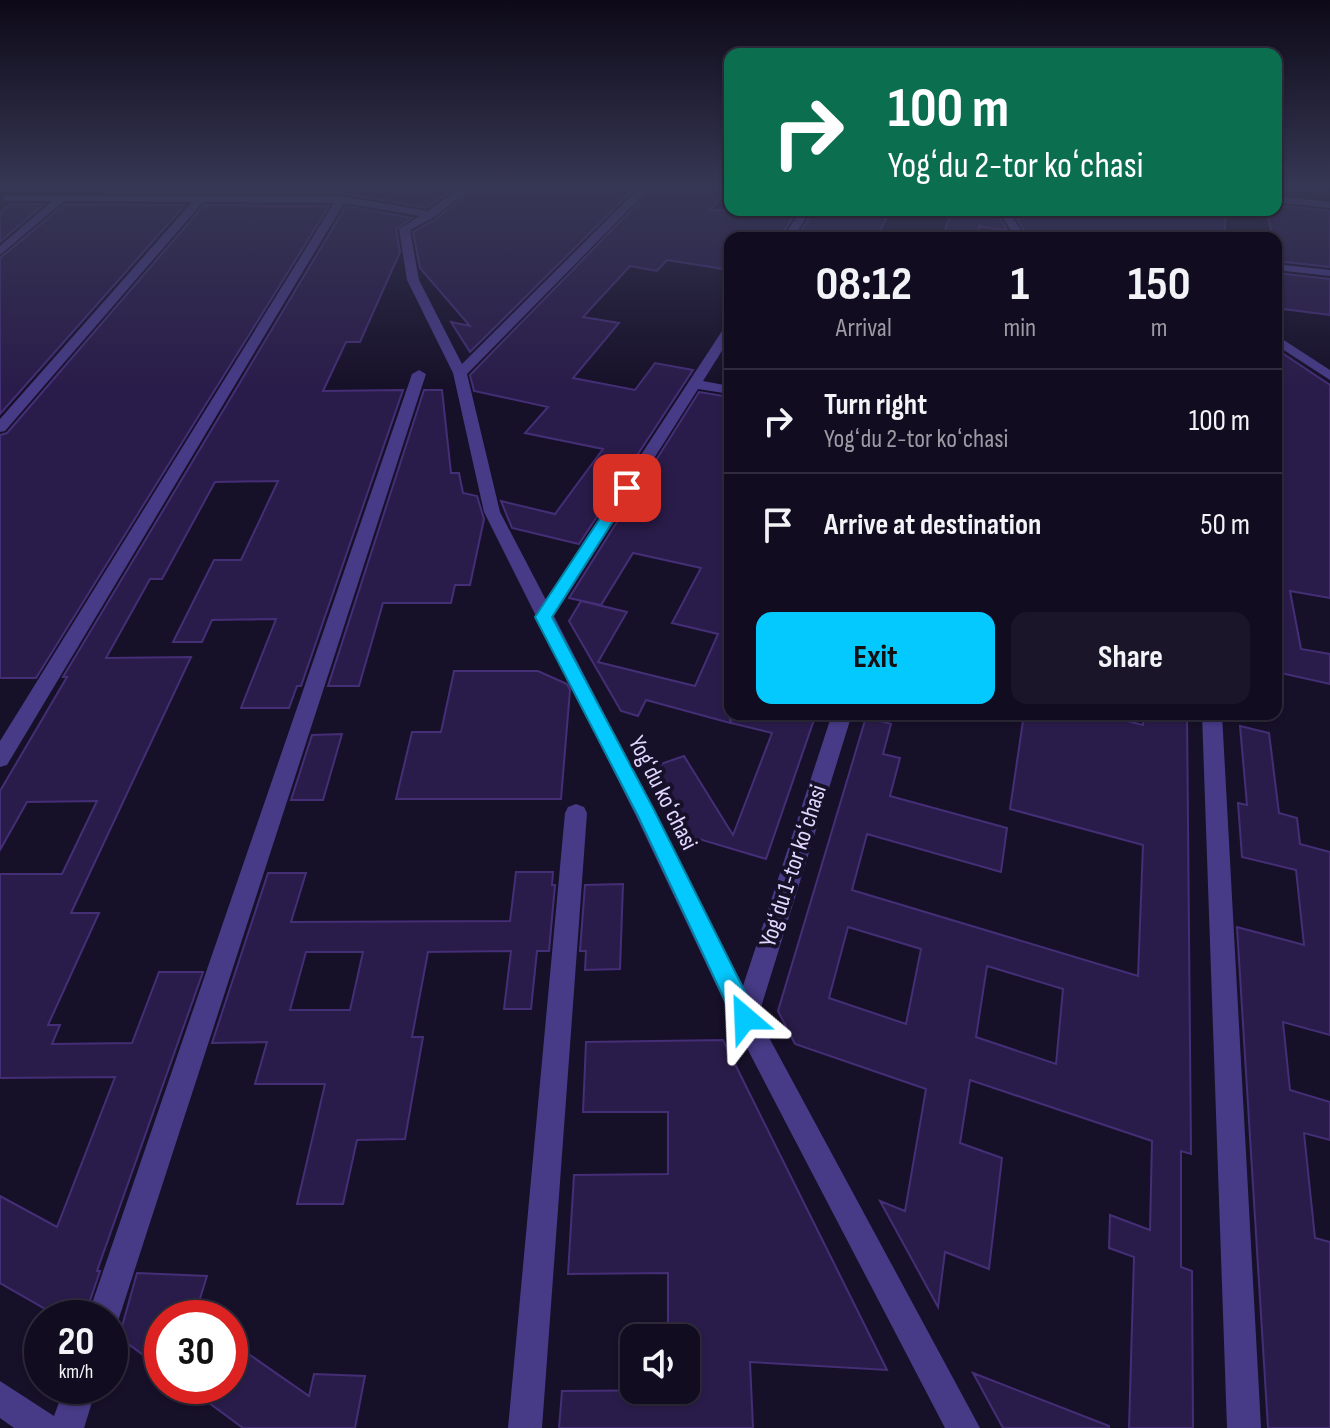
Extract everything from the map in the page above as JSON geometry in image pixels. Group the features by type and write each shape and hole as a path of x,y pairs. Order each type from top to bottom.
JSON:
{"street":[{"path":"0,428 152,254"},
{"path":"0,759 308,254"},
{"name":"Yogʻdu koʻchasi","path":"408,254 413,280 460,373 492,512 647,816 745,1018 963,1428"},
{"path":"460,373 579,254"},
{"path":"1282,268 1330,273"},
{"path":"544,617 724,337"},
{"path":"1282,343 1330,376"},
{"path":"109,1300 419,374"},
{"path":"694,384 724,389"},
{"name":"Yogʻdu 1-tor koʻchasi","path":"745,1018 840,720"},
{"path":"1212,720 1244,1428"},
{"path":"525,1428 576,813"},
{"path":"0,1398 43,1428"},
{"path":"67,1428 75,1404"}],"building":[{"path":"5,254 142,254 0,414 0,258"},
{"path":"162,254 299,254 36,678 0,678 0,435 7,433"},
{"path":"317,254 399,254 360,342 346,342 323,391 403,390 301,686 297,686 289,708 241,708 276,619 212,620 202,642 173,642 214,560 241,560 278,481 215,482 162,579 150,579 106,658 191,657 71,913 99,913 48,1025 60,1025 52,1044 132,1043 159,972 203,972 97,1271 100,1271 90,1300 30,1300 0,1283 0,1196 57,1227 115,1077 0,1078 0,874 62,874 97,801 27,802 0,850 0,791 67,677 63,677"},
{"path":"417,254 569,254 470,352 451,322 470,326 420,268"},
{"path":"589,254 724,254 724,269 667,260 657,271 630,266 583,317 619,323 573,378 635,390 655,363 693,370 579,544 512,528 501,501 555,514 603,449 525,433 548,407 474,391 470,375"},
{"path":"1282,254 1330,254 1330,267 1282,262"},
{"path":"1282,274 1330,279 1330,315 1282,309"},
{"path":"1282,353 1330,385 1330,598 1290,591 1301,649 1330,654 1330,684 1282,673"},
{"path":"424,390 442,390 451,473 459,473 463,493 477,496 484,519 470,585 455,585 451,603 383,603 359,686 328,686"},
{"path":"699,392 724,396 724,720 730,720 730,723 646,700 638,716 621,711 569,621 581,601 627,612 598,662 695,686 718,634 672,623 701,568 633,553 601,605 569,598"},
{"path":"454,671 538,671 567,684 570,690 561,799 396,799 412,732 441,732"},
{"path":"731,720 814,720 766,859 692,837 652,767 684,756 733,835 772,733 731,723"},
{"path":"865,720 891,724 883,754 900,758 890,796 1007,828 1001,872 867,834 852,890 1138,976 1143,845 1010,809 1023,720 1123,720 1143,725 1143,720 1187,720 1191,1154 1181,1151 1181,1267 1192,1271 1193,1428 1129,1428 1134,1257 1109,1248 1110,1215 1150,1230 1152,1141 970,1080 960,1143 1002,1158 989,1269 945,1252 938,1307 880,1201 905,1211 926,1089 795,1044 778,1011","holes":["848,927 921,949 906,1024 829,998","987,966 1063,989 1056,1064 976,1037"]},
{"path":"1240,726 1269,733 1279,813 1297,818 1300,844 1330,852 1330,1035 1283,1022 1290,1090 1330,1102 1330,1140 1304,1133 1315,1238 1330,1242 1330,1428 1268,1428 1237,927 1304,945 1296,870 1242,857 1238,803 1247,805"},
{"path":"342,734 323,800 291,800 312,735"},
{"path":"516,872 553,872 552,885 555,885 549,951 537,951 531,1009 504,1009 511,951 428,952 412,1037 423,1037 405,1139 357,1140 343,1204 297,1204 325,1084 255,1084 267,1042 212,1043 268,873 306,873 291,922 510,921","holes":["306,952 363,952 350,1010 290,1010"]},
{"path":"623,884 620,969 585,970 586,951 580,951 585,885"},
{"path":"723,1040 887,1370 750,1362 753,1428 559,1428 562,1391 620,1391 620,1404 700,1404 700,1324 668,1324 668,1273 568,1274 574,1175 668,1174 668,1112 583,1112 586,1042"},
{"path":"137,1273 207,1276 200,1300 144,1300 144,1356 128,1344 128,1305"},
{"path":"248,1354 309,1396 314,1374 365,1376 355,1428 243,1428 210,1404 248,1404"},
{"path":"973,1373 1109,1426 1109,1428 1003,1428"}],"route":[{"path":"627,488 544,617 647,816 745,1018"}]}
